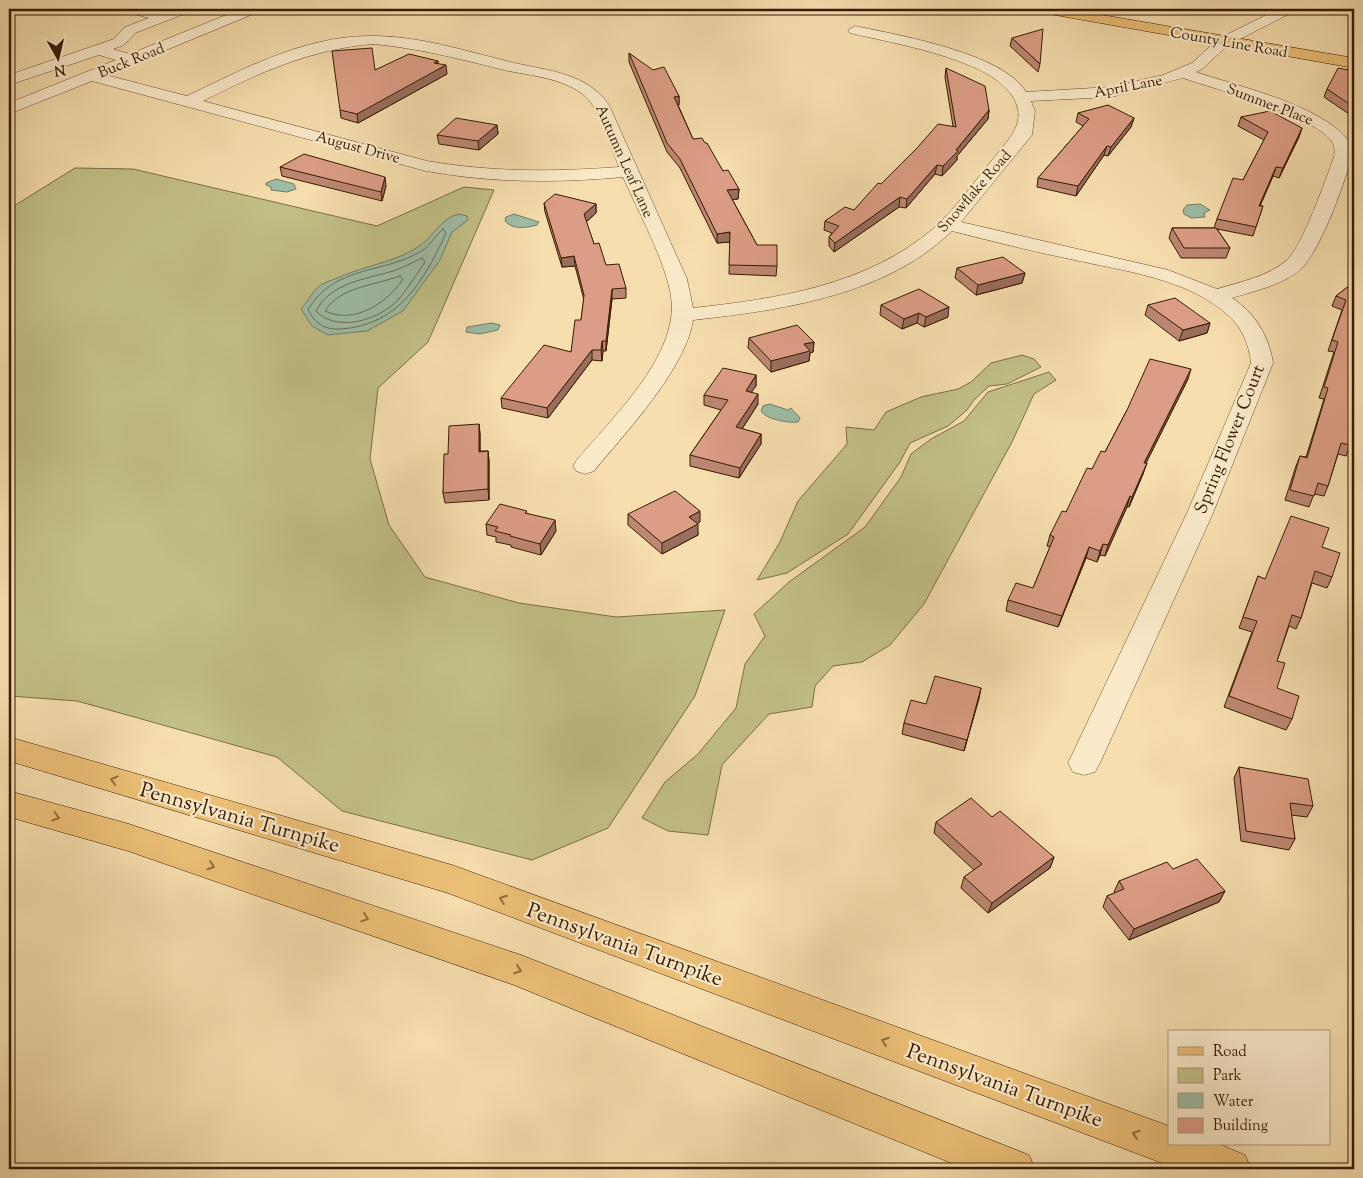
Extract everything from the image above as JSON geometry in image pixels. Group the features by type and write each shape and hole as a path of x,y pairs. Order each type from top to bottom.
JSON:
{"main road":[{"name":"County Line Road","path":"1044,9 1223,42 1354,63"},
{"name":"Pennsylvania Turnpike","path":"9,749 452,880 1168,1146"},
{"path":"9,804 129,838 521,971 1015,1169"},
{"name":"Pennsylvania Turnpike","path":"1169,1146 1231,1169"}],"street":[{"path":"131,9 164,17"},
{"path":"10,78 44,66 66,62 119,42 130,30 184,9"},
{"name":"Buck Road","path":"9,109 253,9"},
{"path":"1223,42 1288,9"},
{"path":"209,11 234,17"},
{"path":"855,30 936,48 973,61 1005,80 1021,97"},
{"name":"Autumn Leaf Lane","path":"190,101 291,54 314,47 354,40 407,43 564,80 590,92 600,105 676,279 682,298 683,315 681,328 668,359 585,466"},
{"name":"April Lane","path":"1021,97 1118,91 1147,85 1183,73 1197,66 1223,42"},
{"path":"98,50 132,59"},
{"name":"Summer Place","path":"1183,73 1305,116 1329,129 1344,148 1343,159 1303,254 1286,270 1215,296"},
{"name":"August Drive","path":"93,76 426,166 455,172 503,177 546,178 629,171"},
{"name":"Snowflake Road","path":"683,315 774,303 842,285 881,270 910,255 948,224 1023,135 1027,116 1021,97"},
{"name":"Spring Flower Court","path":"948,224 1171,278 1215,296 1242,316 1252,329 1261,348 1262,364 1200,513 1084,763"}],"green space":[{"path":"75,168 133,169 377,226 464,187 494,190 428,342 378,388 370,459 389,525 425,577 519,603 616,617 725,610 695,696 608,828 532,860 342,811 277,757 77,701 9,696 9,209"},
{"path":"1022,355 1034,359 1041,367 1007,384 989,386 974,400 967,410 948,426 910,443 900,462 848,534 787,573 757,580 780,542 798,501 847,444 846,427 874,430 886,412 921,397 958,389 971,382 991,363"},
{"path":"1049,372 1056,380 1034,394 1012,442 924,604 890,645 862,662 833,666 815,686 812,707 769,714 722,765 708,835 668,831 642,818 665,782 698,754 736,708 745,664 765,636 754,614 789,582 865,527 901,477 911,454 931,439 964,421 988,392"}],"water":[{"path":"276,179 294,184 296,189 287,192 271,190 271,187 266,185 266,183"},
{"path":"1200,204 1210,210 1204,213 1205,217 1191,218 1184,214 1183,210 1187,205"},
{"path":"459,214 467,216 468,220 452,232 440,260 403,311 367,331 328,335 312,326 301,309 320,286 409,252 424,243 447,219"},
{"path":"514,214 539,222 537,225 528,227 512,226 505,221 506,217"},
{"path":"492,323 500,325 498,330 480,334 466,332 467,327"},
{"path":"770,404 788,410 791,408 800,418 798,422 768,417 761,411 763,406"}],"building":[{"path":"1043,29 1040,64 1012,38"},
{"path":"372,48 375,70 409,54 438,61 434,63 446,65 357,114 340,110 332,51"},
{"path":"629,53 653,70 664,67 679,96 674,97 693,139 702,138 707,143 723,171 728,170 739,189 727,190 757,245 777,245 777,266 729,265 730,232 717,234 680,159 667,143"},
{"path":"946,68 985,86 989,110 956,150 958,151 943,166 937,165 907,199 900,197 835,243 829,237 839,226 825,221 845,207 854,210 878,183 881,184 918,147 938,124 956,127"},
{"path":"1338,68 1354,71 1354,107 1327,89"},
{"path":"1108,105 1134,118 1111,147 1107,146 1078,186 1038,178 1089,119 1078,113"},
{"path":"1270,111 1302,128 1283,168 1276,167 1259,206 1263,206 1256,227 1217,219 1233,178 1243,180 1268,132 1241,117"},
{"path":"456,118 497,125 478,141 437,135"},
{"path":"304,154 385,177 381,192 280,167"},
{"path":"555,194 596,204 584,214 594,244 599,243 606,265 619,264 626,288 612,289 606,341 602,341 601,350 592,350 547,408 501,398 544,345 571,352 575,320 581,320 584,295 574,256 561,258 544,203"},
{"path":"1172,228 1216,228 1230,248 1184,248"},
{"path":"1003,257 1025,273 978,285 957,268"},
{"path":"1354,282 1354,431 1350,445 1341,443 1328,486 1318,483 1314,496 1290,490 1300,456 1307,458 1328,388 1324,387 1338,342 1332,340 1346,300 1336,296"},
{"path":"919,289 949,307 926,317 919,313 904,319 881,305"},
{"path":"1175,298 1210,323 1183,330 1148,305"},
{"path":"797,325 814,342 804,344 810,351 771,361 749,338"},
{"path":"1150,359 1191,369 1144,463 1147,463 1108,545 1103,544 1100,551 1089,547 1062,616 1008,600 1016,583 1033,588 1054,537 1050,535 1062,511 1066,512 1087,468 1092,469 1101,451 1105,452 1127,410"},
{"path":"723,368 756,375 746,391 758,394 736,427 761,434 740,468 690,455 728,400 704,395"},
{"path":"479,424 479,452 488,451 488,489 443,493 444,454 448,454 449,426"},
{"path":"675,491 700,511 689,517 698,524 662,543 628,514"},
{"path":"500,504 527,511 525,513 555,520 540,544 510,536 495,531 498,527 486,524"},
{"path":"1291,516 1329,528 1322,547 1340,553 1332,577 1315,571 1301,618 1292,615 1277,661 1285,663 1277,688 1299,696 1292,719 1229,696 1257,621 1243,617 1258,576 1265,579"},
{"path":"935,676 981,688 967,740 904,723 911,700 926,704"},
{"path":"1239,767 1308,779 1313,806 1290,803 1295,839 1246,831"},
{"path":"971,798 992,817 1000,811 1054,857 992,903 964,877 982,864 936,822"},
{"path":"1197,859 1225,891 1134,929 1107,896 1124,889 1119,881 1167,862 1173,869"}]}
